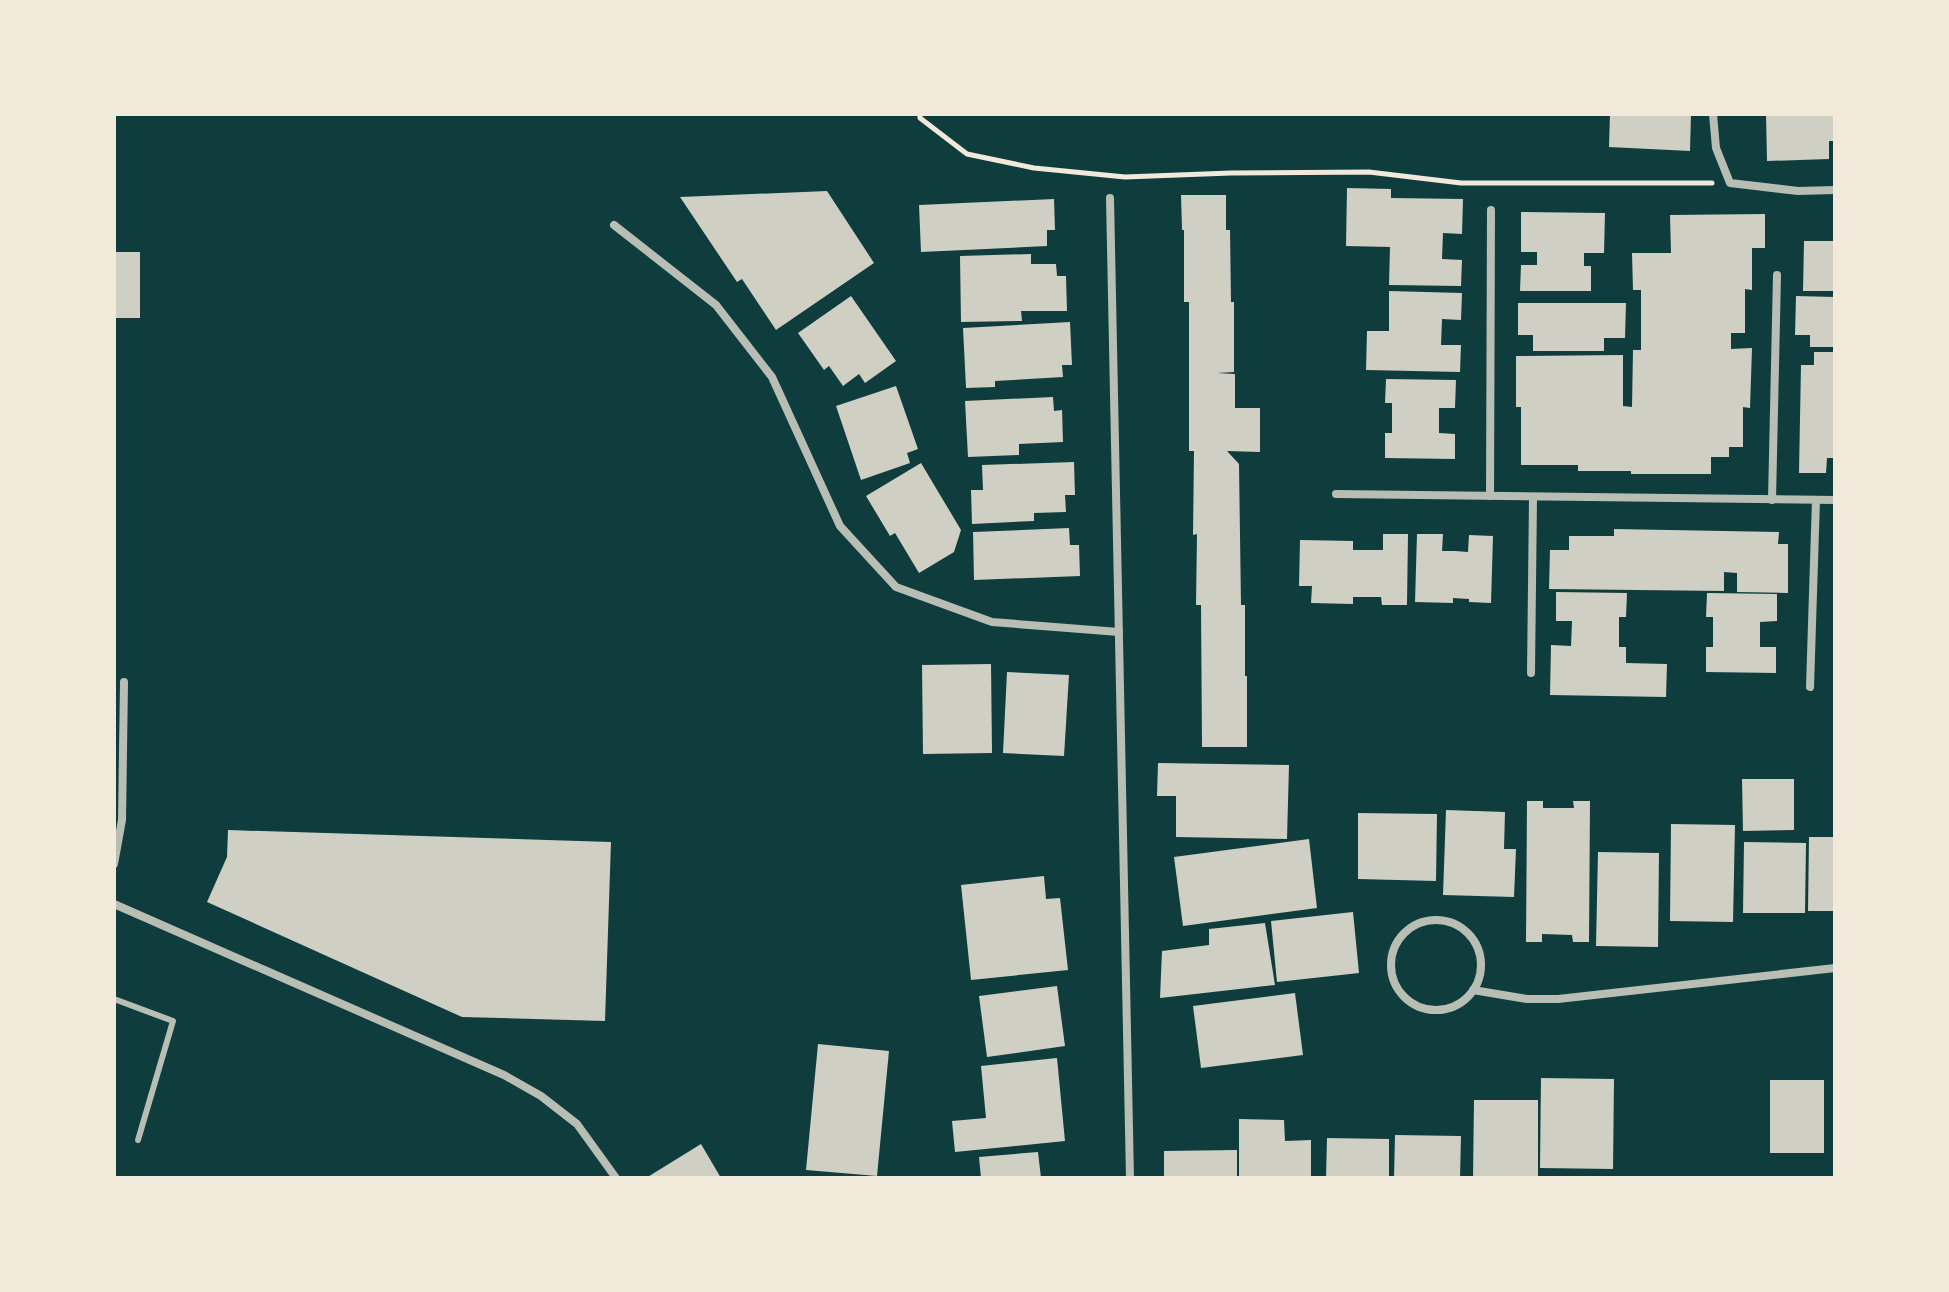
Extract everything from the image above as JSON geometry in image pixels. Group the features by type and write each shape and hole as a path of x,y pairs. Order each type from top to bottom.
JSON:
{"street":[{"path":"1713,114 1716,148 1730,183 1798,191 1835,190"},
{"path":"1110,198 1130,1178"},
{"path":"1490,496 1491,210"},
{"path":"614,225 716,305 763,365 778,389 840,526 896,587 992,622 1119,632"},
{"path":"1772,500 1777,275"},
{"path":"1336,494 1835,500"},
{"path":"1531,673 1533,497"},
{"path":"1810,687 1816,500"},
{"path":"114,864 122,820 118,787 124,682"},
{"path":"114,904 504,1075 541,1096 577,1124 616,1178"},
{"path":"1444,920 1458,925 1469,934 1481,962 1480,976 1473,990 1463,1001 1450,1008 1421,1008 1407,1001 1397,989 1392,976 1390,961 1394,946 1414,924 1444,920"},
{"path":"1473,990 1527,999 1558,999 1835,968"}],"lane":[{"path":"114,999 173,1021 138,1140"}],"path":[{"path":"920,114 920,118 967,154 1034,168 1125,177 1369,172 1461,183 1730,183"}],"building":[{"path":"1610,114 1691,114 1690,151 1609,147"},
{"path":"1766,114 1835,114 1835,141 1829,141 1829,159 1767,161"},
{"path":"1347,188 1391,189 1391,198 1463,199 1462,234 1443,233 1442,259 1462,260 1461,286 1389,285 1390,247 1346,246"},
{"path":"827,191 874,263 776,330 742,279 737,282 680,197"},
{"path":"1181,195 1226,195 1231,302 1234,302 1234,372 1217,373 1235,374 1235,408 1260,408 1260,452 1227,451 1239,464 1247,747 1202,747 1201,605 1196,605 1194,451 1189,451 1189,302 1184,302"},
{"path":"1054,199 1055,230 1047,230 1047,246 921,252 919,205"},
{"path":"1521,212 1605,213 1604,253 1584,253 1584,266 1591,266 1591,291 1520,291 1521,265 1537,265 1537,252 1521,252"},
{"path":"1765,214 1765,248 1752,248 1752,290 1745,289 1745,333 1731,333 1731,349 1752,348 1750,408 1743,407 1743,447 1729,447 1729,457 1711,457 1711,474 1631,474 1631,471 1578,471 1578,465 1521,465 1521,407 1516,407 1516,356 1623,355 1623,406 1632,407 1633,350 1641,350 1641,290 1633,290 1632,253 1671,253 1670,215"},
{"path":"1804,241 1835,241 1835,291 1803,291"},
{"path":"114,252 140,252 140,318 114,318"},
{"path":"1031,254 1031,264 1056,264 1057,276 1066,276 1067,311 1021,311 1022,321 961,322 960,256"},
{"path":"1389,291 1462,293 1461,320 1442,319 1441,345 1461,345 1460,372 1366,370 1367,331 1389,331"},
{"path":"851,296 896,361 865,383 859,374 843,386 829,366 824,370 798,333"},
{"path":"1796,296 1835,297 1835,347 1810,347 1810,335 1795,335"},
{"path":"1518,303 1626,303 1625,338 1604,338 1604,351 1533,351 1533,335 1518,335"},
{"path":"1070,322 1072,365 1062,365 1063,377 995,381 995,387 966,388 963,328"},
{"path":"1814,352 1835,352 1835,458 1827,458 1826,473 1799,473 1801,365 1814,365"},
{"path":"1386,379 1456,380 1455,408 1439,408 1439,433 1455,434 1455,459 1385,458 1385,433 1392,433 1392,403 1385,403"},
{"path":"896,386 918,449 907,453 910,463 861,480 836,406"},
{"path":"1053,397 1054,411 1062,410 1063,442 1019,444 1019,455 968,457 965,401"},
{"path":"1074,462 1075,495 1065,495 1066,512 1034,513 1034,521 972,524 971,490 983,490 982,465"},
{"path":"921,463 961,530 954,552 919,573 895,533 890,536 866,496"},
{"path":"1069,528 1070,545 1079,545 1080,576 974,580 973,532"},
{"path":"1614,529 1779,532 1778,544 1788,544 1788,593 1737,592 1737,573 1724,572 1724,591 1549,589 1550,550 1569,550 1569,536 1614,536"},
{"path":"1383,534 1408,534 1407,605 1382,605 1381,597 1353,597 1353,604 1311,603 1312,586 1299,586 1300,540 1353,541 1353,550 1383,550"},
{"path":"1417,534 1443,534 1442,551 1468,552 1469,535 1493,536 1491,603 1453,598 1453,603 1415,602"},
{"path":"1556,592 1627,593 1626,617 1619,617 1619,647 1626,647 1626,663 1667,664 1666,697 1550,695 1551,645 1571,646 1572,621 1556,621"},
{"path":"1707,593 1777,594 1777,621 1760,622 1760,647 1776,647 1776,673 1706,672 1706,647 1713,647 1713,617 1706,617"},
{"path":"991,664 992,753 923,754 922,665"},
{"path":"1007,672 1069,675 1064,756 1003,753"},
{"path":"1158,763 1289,765 1287,839 1176,837 1176,796 1157,796"},
{"path":"1742,779 1794,779 1794,830 1743,831"},
{"path":"1527,801 1543,801 1543,808 1574,808 1573,801 1590,801 1589,942 1573,942 1572,935 1542,934 1542,942 1526,942"},
{"path":"1446,810 1505,812 1504,849 1516,849 1514,897 1443,895"},
{"path":"1358,813 1437,814 1436,881 1358,879"},
{"path":"1671,824 1735,825 1733,922 1670,921"},
{"path":"228,830 611,842 605,1021 462,1017 207,902 227,857"},
{"path":"1809,837 1835,837 1835,911 1808,911"},
{"path":"1309,839 1317,908 1183,926 1174,857"},
{"path":"1744,842 1806,843 1805,913 1743,913"},
{"path":"1598,852 1659,853 1658,947 1596,946"},
{"path":"1044,876 1046,899 1060,898 1068,970 971,980 961,885"},
{"path":"1353,912 1359,973 1277,982 1271,921"},
{"path":"1265,923 1275,985 1160,998 1162,951 1209,945 1209,929"},
{"path":"1057,986 1065,1046 987,1057 979,996"},
{"path":"1295,993 1303,1055 1201,1068 1193,1006"},
{"path":"818,1044 889,1051 877,1176 806,1170"},
{"path":"1057,1058 1065,1141 955,1152 952,1121 986,1118 981,1066"},
{"path":"1541,1078 1614,1079 1613,1169 1540,1168"},
{"path":"1770,1080 1824,1080 1824,1153 1770,1153"},
{"path":"1474,1100 1538,1100 1538,1178 1473,1178"},
{"path":"1239,1119 1284,1120 1285,1141 1311,1140 1311,1178 1239,1178"},
{"path":"1395,1135 1461,1136 1460,1178 1394,1178"},
{"path":"1327,1138 1389,1139 1389,1178 1326,1178"},
{"path":"701,1144 721,1178 646,1178"},
{"path":"1237,1150 1237,1178 1164,1178 1164,1151"},
{"path":"1038,1152 1041,1178 981,1178 979,1157"}]}
